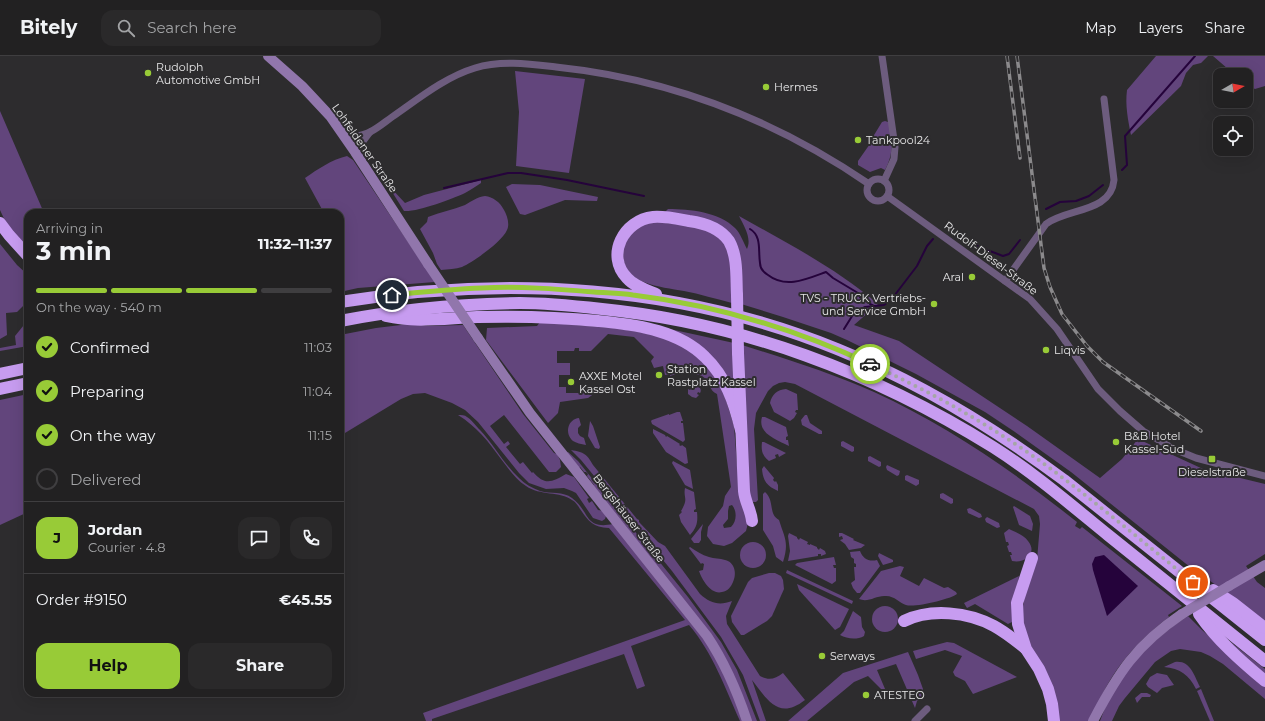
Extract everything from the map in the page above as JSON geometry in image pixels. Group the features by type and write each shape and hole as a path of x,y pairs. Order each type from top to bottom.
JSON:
{"highway":[{"path":"679,303 639,287 626,278 622,272 618,258 619,243 623,234 635,223 653,217 662,217 696,222 711,227 718,231 729,242 735,257 744,491 752,521"},
{"path":"0,223 24,252"},
{"path":"344,301 429,292 483,288 526,288 633,295 736,315 790,331 842,350 912,383 978,421 1033,456 1265,640"},
{"path":"344,320 376,314 446,306 521,303 581,306 655,316 699,324 739,334 843,369 899,394 932,411 995,448 1052,490 1265,661"},
{"path":"376,314 397,318 428,319 482,317 550,318 619,324 658,331 686,343 702,354 710,362 722,378 734,402 741,430"},
{"path":"0,374 24,369"},
{"path":"0,389 24,385"},
{"path":"1156,554 1233,603 1265,628"},
{"path":"1032,558 1020,593 1017,608 1018,624 1026,649 1046,683 1052,704 1054,721"},
{"path":"1189,600 1216,635 1243,662 1265,681"},
{"path":"904,621 920,616 941,613 972,618 999,629 1026,649"}],"main road":[{"name":"Lohfeldener Straße","path":"268,56 302,86 330,116 347,139 478,338"},
{"name":"Bergshäuser Straße","path":"478,338 530,413 707,636 728,670 747,721"},
{"path":"1093,721 1098,716 1113,684 1130,660 1146,642 1182,614 1265,564"}],"street":[{"path":"882,56 895,147 894,158 884,180"},
{"path":"347,139 370,132 446,81 466,71 480,66 497,64 551,66 597,72 639,81 680,92 725,107 798,140 836,162 869,184"},
{"path":"1005,281 1046,224 1056,218 1096,204 1106,198 1110,192 1114,180 1104,99"},
{"path":"355,152 370,132"},
{"path":"876,179 884,180 889,187 888,196 879,201 872,199 868,194 869,184 876,179"},
{"name":"Rudolf-Diesel-Straße","path":"888,196 1030,299 1057,329 1098,389 1120,412 1143,431 1174,449 1196,458 1265,476"},
{"path":"915,721 927,709"}],"shaded area":[{"path":"1156,56 1208,56 1201,63 1193,65 1186,73 1181,86 1131,135 1126,96 1127,90"},
{"path":"1213,56 1265,56 1265,86 1255,89 1253,88 1253,68 1227,68"},
{"path":"515,71 585,79 569,173 516,166 519,112"},
{"path":"0,111 42,209 24,209 24,244 7,225 0,210"},
{"path":"885,121 889,124 891,137 892,148 890,158 885,170 881,168 870,172 858,165 858,161 872,141 871,140 882,122"},
{"path":"347,156 353,160 435,282 358,288 344,291 344,209 322,209 305,178 330,162"},
{"path":"481,180 481,183 459,196 435,205 410,211 404,211 389,187 405,203 424,195"},
{"path":"512,184 540,185 598,197 597,201 565,200 525,215 520,214 506,187"},
{"path":"485,196 496,200 502,207 508,220 507,230 493,246 473,261 455,269 441,270 420,229 427,222 428,217 460,207 477,198"},
{"path":"668,209 704,212 721,218 737,230 747,249 749,241 748,236 739,216 828,267 878,304 854,325 899,341 1027,426 1100,478 1122,459 1138,439 1203,469 1265,484 1265,554 1246,566 1257,582 1265,588 1265,623 1231,595 1195,571 1071,472 985,412 916,374 847,340 831,333 741,304 732,240 664,213"},
{"path":"655,222 701,228 720,239 726,247 730,259 732,303 652,285 633,276 627,269 624,259 624,247 636,228 644,224"},
{"path":"0,244 24,271 24,305 17,312 6,313 7,335 0,339"},
{"path":"540,322 613,328 640,332 669,339 694,353 720,381 734,426 737,465 749,519 746,531 732,543 724,546 713,544 707,536 708,527 723,506 725,496 731,487 717,394 712,391 705,378 699,375 682,372 670,376 670,374 665,375 663,366 654,368 651,361 654,357 634,337 608,334 591,351 579,351 579,348 575,348 574,351 557,351 557,363 570,363 570,375 559,375 559,387 566,387 566,393 583,393 583,387 589,387 595,393 588,398 560,402 558,413 548,423 486,340 487,328 537,326","holes":["732,505 736,516 733,525 731,527 724,528 723,525 728,519 729,506"]},
{"path":"409,324 426,326 463,325 523,414 554,453 557,454 561,467 556,472 549,472 504,415 490,426 504,444 508,441 510,444 506,447 520,464 523,462 532,473 533,472 541,479 545,481 553,481 566,474 574,477 589,498 587,499 589,503 592,501 598,510 604,511 606,516 605,519 602,521 593,518 576,493 572,491 564,488 546,489 529,483 519,473 478,422 465,410 452,403 425,393 413,394 401,399 344,434 344,334"},
{"path":"24,325 24,347 0,351 0,348 16,345 15,336"},
{"path":"665,328 734,343 735,389"},
{"path":"742,345 858,385 901,405 954,435 1005,468 1053,503 1077,522 1075,526 1080,529 1082,527 1182,606 1168,615 1169,617 1143,639 1122,663 1105,690 1091,721 1058,721 1027,641 1022,614 1024,599 1037,560 1040,524 1039,516 1034,509 795,384 785,382 773,386 768,391 756,413 754,429 758,500 753,502 749,499"},
{"path":"691,384 697,385 700,389 701,392 698,392 697,394 699,395 696,398 688,394 688,389 690,390 692,388 690,386"},
{"path":"786,389 797,394 798,410 796,410 795,412 797,413 790,421 774,412 770,403 775,393"},
{"path":"24,395 24,514 0,525 0,400"},
{"path":"680,412 683,421 681,421 681,423 683,423 685,440 683,442 652,424 651,421"},
{"path":"458,415 463,415 472,421 509,467 526,484 540,491 561,494 572,498 578,503 592,522 604,525 613,524 711,647 745,721 740,721 712,659 689,625 631,646 645,686 637,689 624,654 432,719 432,721 426,721 423,713 685,620 609,528 592,523 586,517 576,503 567,497 537,491 522,483 512,473 482,435 471,424"},
{"path":"805,415 807,415 810,423 822,431 822,434 819,434 802,425 801,420"},
{"path":"762,417 786,427 788,436 786,437 786,440 788,440 789,446 774,439 765,432 761,423"},
{"path":"579,418 581,425 578,428 578,433 584,438 586,445 577,443 570,438 568,427 572,421"},
{"path":"590,421 600,447 599,449 595,448 588,436"},
{"path":"653,429 686,448 688,463 685,464 666,452 653,433"},
{"path":"843,441 854,447 854,451 852,452 841,446 841,442"},
{"path":"762,442 786,453 779,457 778,454 775,455 776,458 769,461 762,453"},
{"path":"571,450 582,453 589,458 593,465 639,520 639,522 658,542 665,546 700,594 707,600 715,603 727,603 732,601 726,616 727,624 760,676 772,679 783,673 805,700 796,706 780,708 768,700 752,680 766,721 760,721 743,675 721,637 672,571 581,460"},
{"path":"568,452 578,461 688,597 721,642 737,670 757,721 751,721 741,692 626,526 593,485 587,476 588,474 580,467 579,468 567,453"},
{"path":"870,456 881,462 881,466 879,467 868,461 868,457"},
{"path":"673,461 690,470 693,489 685,485 672,463"},
{"path":"887,465 900,471 899,475 897,476 887,470"},
{"path":"764,466 774,478 773,480 775,482 776,481 778,491 768,485 763,477 762,469"},
{"path":"907,475 919,480 919,484 916,486 905,480 905,476"},
{"path":"685,488 694,492 696,509 694,512 697,512 696,524 690,535 681,522 679,515 682,512 681,511 685,503"},
{"path":"765,492 770,499 772,511 779,520 784,536 786,550 783,562 776,557 773,546 763,530 763,494"},
{"path":"943,493 953,499 953,503 951,504 940,498 940,494"},
{"path":"1014,506 1030,516 1033,524 1032,531 1019,525 1013,507"},
{"path":"970,508 981,514 982,517 979,518 968,513 967,509"},
{"path":"987,517 999,523 1000,527 997,528 986,522 985,519"},
{"path":"703,524 701,540 699,543 694,543 691,539"},
{"path":"1009,529 1024,537 1031,545 1032,550 1029,557 1021,561 1012,561 1010,555 1012,555 1011,552 1009,552 1007,546 1009,545 1008,542 1006,542 1004,533"},
{"path":"789,533 797,537 799,540 800,538 808,542 807,544 817,547 819,550 820,548 825,551 826,554 821,556 821,554 818,554 818,556 788,561 790,551"},
{"path":"839,533 842,533 865,545 861,548 849,550 840,540 843,539 842,536 839,537"},
{"path":"753,542 762,546 766,555 762,564 753,568 744,564 740,555 744,546"},
{"path":"690,547 706,556 723,559 731,563 735,575 732,584 726,591 714,591 708,586 699,571 703,570 704,564 701,564 689,548"},
{"path":"860,551 867,559 871,561 877,560 880,566 860,593 857,593 851,583 855,580 854,567 856,567 856,564 854,563 854,559 851,557 850,552"},
{"path":"879,553 893,560 893,562 883,565 878,556"},
{"path":"1104,555 1138,586 1107,616 1092,564 1095,557"},
{"path":"834,557 836,565 833,565 834,568 836,568 836,581 832,584 795,565 797,563"},
{"path":"900,566 904,567 900,576 919,586 924,578 944,588 948,587 957,594 948,598 910,606 889,596 866,600 859,599 881,571"},
{"path":"787,570 853,601 852,604 786,573"},
{"path":"769,573 775,573 781,576 784,589 772,616 767,621 744,635 741,635 732,622 731,616 748,582 752,578"},
{"path":"1019,576 1012,622 1008,624 975,604 967,608 964,603"},
{"path":"797,584 849,609 840,627 835,630 799,590"},
{"path":"885,606 894,610 898,619 894,628 885,632 876,628 872,619 876,610"},
{"path":"853,611 861,617 862,627 865,632 864,636 858,638 849,638 840,635 844,631"},
{"path":"1188,616 1265,686 1265,699 1223,664 1210,656 1201,652 1180,649 1171,651 1155,662 1119,706 1112,721 1100,721 1115,689 1135,661 1160,637"},
{"path":"1223,636 1265,669 1265,674"},
{"path":"947,642 954,643 1017,677 973,694 965,681 955,676 953,672 962,656 945,650 916,659 913,651"},
{"path":"908,652 923,689 923,697 917,701 915,708 896,664 877,670 888,696 868,676 854,682 807,721 788,721 843,673"},
{"path":"1175,662 1184,663 1191,669 1200,687 1196,689 1187,676 1183,673 1175,669 1164,667"},
{"path":"1157,673 1167,675 1174,685 1162,688 1157,693 1148,687 1146,684 1150,677"},
{"path":"1201,689 1214,721 1210,721 1197,691"},
{"path":"1141,693 1151,695 1150,697 1142,697 1137,703 1135,698"}],"waterway":[{"path":"1122,170 1127,165 1125,136 1195,56"},
{"path":"444,188 508,173 521,173 567,180 644,196"},
{"path":"1046,209 1060,202 1076,201 1089,196 1103,185"},
{"path":"750,229 754,232 758,240 761,267 768,275 775,279 789,282 804,280 826,272 858,293 860,297 867,299 870,304 874,306"},
{"path":"954,231 974,245 1003,256 1009,254 1020,240"},
{"path":"844,329 854,313 865,307 884,305 891,300 917,266 927,246 933,239"}],"railway":[{"path":"1007,56 1020,158"},
{"path":"1017,56 1044,268 1050,287 1062,314 1087,346 1103,362 1201,431"}],"way so far":[{"path":"870,364 912,383 949,403 1033,456 1193,582"}],"place":[{"name":"Rudolph Automotive GmbH","path":"148,73"},
{"name":"Hermes","path":"766,87"},
{"name":"Tankpool24","path":"858,140"},
{"name":"Aral","path":"972,277"},
{"name":"TVS - TRUCK Vertriebs- und Service GmbH","path":"934,304"},
{"name":"Liqvis","path":"1046,350"},
{"name":"Station Rastplatz Kassel","path":"659,375"},
{"name":"AXXE Motel Kassel Ost","path":"571,382"},
{"name":"B&B Hotel Kassel-Süd","path":"1116,442"},
{"name":"Dieselstraße","path":"1212,459"},
{"name":"Serways","path":"822,656"},
{"name":"ATESTEO","path":"866,695"}],"route":[{"path":"392,295 483,288 526,288 633,295 748,318 790,331 836,348 870,364"}]}
